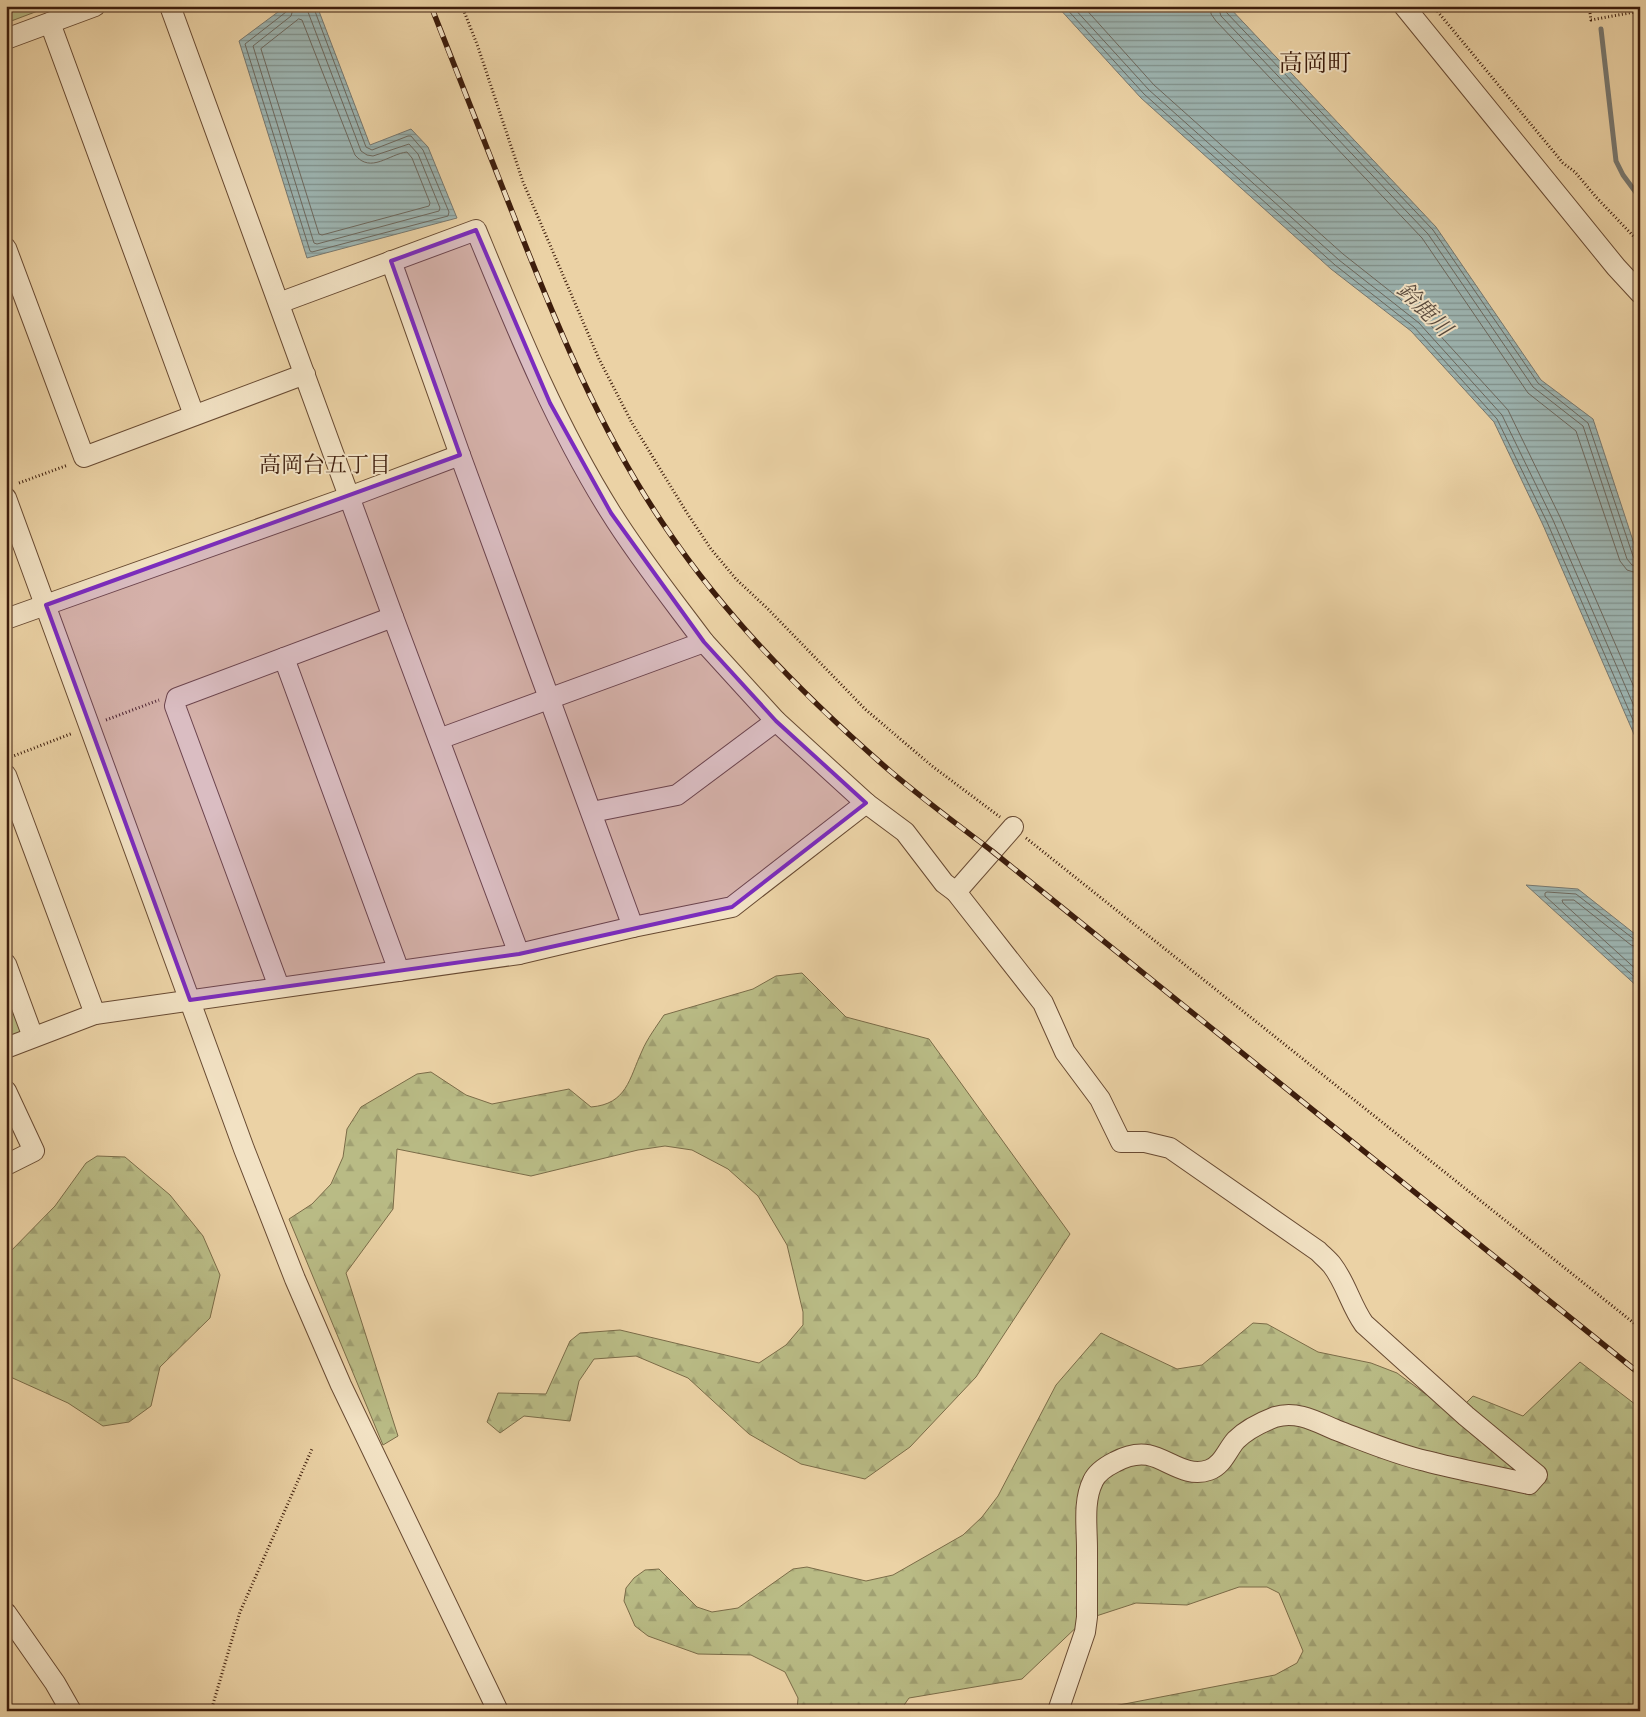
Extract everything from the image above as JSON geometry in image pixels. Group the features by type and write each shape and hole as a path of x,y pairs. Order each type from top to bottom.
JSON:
{"street":[{"path":"6,39 95,6"},
{"path":"170,6 393,617 519,954"},
{"path":"1404,6 1616,267 1640,293"},
{"path":"50,24 194,415"},
{"path":"279,303 476,230 525,350 550,403 611,513 649,568 704,642 776,720 866,803 905,832 944,883 956,892 1043,1003 1064,1052 1100,1099 1121,1142 1145,1142 1170,1148 1318,1251 1332,1265 1347,1292 1356,1314 1364,1324 1466,1416 1537,1475 1529,1484 1424,1461 1293,1414 1276,1417 1244,1433 1235,1441 1218,1465 1208,1470 1197,1472 1185,1470 1170,1465 1161,1459 1146,1455 1131,1455 1121,1459 1100,1472 1093,1480 1086,1506 1087,1616 1085,1632 1058,1711"},
{"path":"6,248 84,457 305,374"},
{"path":"391,261 633,927"},
{"path":"6,619 349,497 460,455"},
{"path":"13,490 46,605 244,1149 295,1279 330,1359 498,1711"},
{"path":"279,987 175,706 177,698 393,617"},
{"path":"439,739 704,642"},
{"path":"284,658 399,971"},
{"path":"592,812 677,795 776,720"},
{"path":"6,775 95,1014"},
{"path":"6,1048 95,1014 519,954 732,906 866,803"},
{"path":"956,892 1013,827"},
{"path":"6,964 34,1037"},
{"path":"6,1091 34,1152 6,1165"},
{"path":"6,1612 55,1683 71,1711"}],"path":[{"path":"462,6 524,182 599,359 632,423 711,549 736,579 769,610 865,709 932,766 1013,827 1640,1328"},
{"path":"1432,6 1563,163 1575,172 1640,243"},
{"path":"1589,6 1591,20 1640,11"},
{"path":"13,490 76,463 84,457"},
{"path":"106,720 164,698 177,698"},
{"path":"6,759 73,733"},
{"path":"211,1711 240,1612 312,1449"}],"highlighted area":[{"path":"476,230 550,403 611,513 704,642 776,721 866,803 732,907 519,954 190,1000 46,605 460,455 391,261"}],"green space":[{"path":"6,6 51,6 6,23"},
{"path":"802,973 846,1017 929,1039 1070,1234 976,1377 910,1447 865,1479 801,1464 749,1434 688,1378 636,1356 594,1359 579,1381 570,1421 524,1416 500,1433 487,1422 498,1393 546,1394 570,1341 580,1333 620,1330 759,1363 786,1345 803,1325 803,1312 787,1245 758,1196 728,1169 692,1150 665,1146 638,1150 531,1176 397,1149 393,1209 346,1273 398,1436 383,1445 289,1219 312,1204 331,1184 343,1157 347,1129 361,1107 417,1074 431,1072 466,1095 492,1104 569,1089 591,1107 603,1105 620,1095 625,1088 646,1042 664,1015 753,989 776,976"},
{"path":"6,980 25,1032 6,1039"},
{"path":"97,1156 125,1157 170,1195 203,1236 220,1275 210,1318 160,1367 151,1406 129,1422 103,1426 68,1403 6,1375 6,1256 55,1206 86,1163"},
{"path":"1253,1323 1267,1324 1318,1352 1371,1363 1397,1373 1454,1415 1473,1396 1523,1416 1580,1362 1640,1408 1640,1711 1088,1711 1275,1675 1297,1663 1303,1651 1279,1593 1267,1587 1239,1587 1187,1605 1136,1603 1084,1620 1022,1679 909,1698 900,1711 797,1711 798,1698 785,1672 751,1655 698,1654 648,1636 635,1626 624,1601 626,1588 634,1578 645,1570 659,1569 697,1607 712,1612 738,1608 793,1569 807,1567 866,1581 893,1575 963,1535 982,1517 998,1496 1056,1385 1101,1333 1177,1369 1202,1365"}],"water":[{"path":"286,6 317,6 370,145 411,129 428,147 457,218 307,258 239,41"},
{"name":"鈴鹿川","path":"1057,6 1228,6 1436,227 1541,380 1593,419 1640,562 1640,748 1543,525 1494,422 1411,331 1331,269 1141,98"},
{"path":"1526,885 1578,889 1640,938 1640,989"}],"waterway":[{"path":"1601,29 1616,161 1623,175 1640,198"}],"railway":[{"path":"431,6 529,255 563,337 601,417 644,494 668,531 743,628 829,716 902,781 992,851 1640,1374"}],"district":[{"name":"高岡町","path":"1315,65"},
{"name":"高岡台五丁目","path":"325,467"}]}
